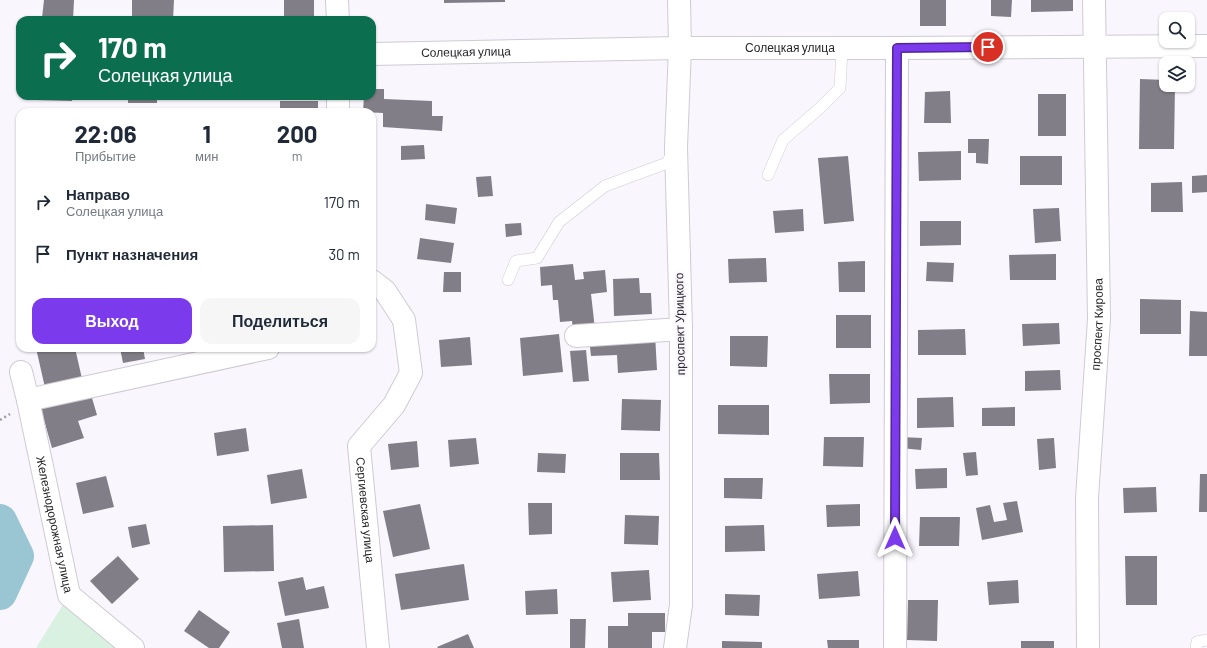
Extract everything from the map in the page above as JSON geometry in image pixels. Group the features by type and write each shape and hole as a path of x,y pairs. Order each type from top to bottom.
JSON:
{"street":[{"path":"338,0 338,16"},
{"name":"проспект Урицкого","path":"675,648 681,605 681,329 676,147 680,48 679,0"},
{"name":"проспект Кирова","path":"1088,648 1087,498 1098,319 1094,0"},
{"name":"Солецкая улица","path":"376,54 680,48 1207,46"},
{"path":"895,648 897,48"},
{"name":"Сергиевская улица","path":"376,284 384,291 404,320 410,372 394,405 359,446 378,648"},
{"path":"576,336 681,329"},
{"path":"28,400 250,352"},
{"name":"Железнодорожная улица","path":"21,372 69,595 133,648"}],"lane":[{"path":"768,175 783,140 820,108 840,88 842,48"},
{"path":"508,280 516,261 537,258 559,222 605,186 667,163 676,147"},
{"path":"1196,648 1197,642 1207,640"}],"green space":[{"path":"69,595 129,648 36,648"}],"building":[{"path":"44,0 74,0 73,16 42,16"},
{"path":"132,0 174,0 173,16 132,16"},
{"path":"284,0 314,0 314,16 284,16"},
{"path":"444,0 505,0 505,2 444,3"},
{"path":"920,0 946,0 946,26 920,26"},
{"path":"991,0 1012,0 1011,17 991,16"},
{"path":"1031,0 1073,0 1073,11 1031,12"},
{"path":"1140,79 1159,80 1159,92 1175,92 1174,149 1139,149"},
{"path":"376,89 384,89 384,99 432,101 432,116 443,116 442,131 383,127 383,113 376,113 376,108 363,108 364,100 376,100"},
{"path":"950,91 951,123 924,123 925,92"},
{"path":"1038,94 1066,94 1066,136 1038,136"},
{"path":"36,100 72,100 72,101"},
{"path":"128,100 157,100 157,103 128,103"},
{"path":"280,101 318,101 318,108 280,108"},
{"path":"968,139 989,139 988,164 976,163 976,153 968,153"},
{"path":"424,145 425,159 401,160 401,146"},
{"path":"961,151 961,180 919,181 918,152"},
{"path":"848,156 854,221 824,224 818,158"},
{"path":"1020,156 1062,156 1062,185 1020,185"},
{"path":"1207,175 1207,192 1192,193 1192,176"},
{"path":"491,176 493,196 478,197 476,177"},
{"path":"1182,182 1183,212 1151,212 1151,183"},
{"path":"426,204 457,208 455,224 425,220"},
{"path":"1059,208 1061,241 1035,243 1033,209"},
{"path":"803,209 804,231 775,233 773,211"},
{"path":"920,221 961,221 961,245 920,246"},
{"path":"521,223 522,235 506,237 505,224"},
{"path":"420,238 454,243 451,263 417,259"},
{"path":"1056,254 1056,280 1010,280 1009,255"},
{"path":"766,258 767,282 729,283 728,259"},
{"path":"865,261 865,292 839,292 838,262"},
{"path":"927,262 954,263 953,282 926,281"},
{"path":"573,264 575,280 584,279 583,272 605,270 607,292 591,294 595,329 573,331 572,321 560,322 558,300 553,300 552,285 541,286 540,267"},
{"path":"444,272 461,272 461,292 443,292"},
{"path":"639,278 640,293 651,293 652,314 614,316 613,279"},
{"path":"1140,299 1181,300 1181,334 1140,334"},
{"path":"1190,311 1207,312 1207,356 1189,356"},
{"path":"836,315 871,315 871,348 836,348"},
{"path":"1059,323 1060,344 1023,346 1022,324"},
{"path":"965,329 966,355 918,355 918,330"},
{"path":"559,334 563,372 523,376 520,338"},
{"path":"655,334 657,370 618,373 617,355 591,356 589,338"},
{"path":"730,336 768,336 767,367 730,366"},
{"path":"470,337 472,365 441,367 439,340"},
{"path":"586,350 589,381 573,382 570,351"},
{"path":"37,352 76,352 83,383 46,392"},
{"path":"121,352 144,352 145,359 123,363"},
{"path":"1060,370 1061,390 1025,391 1025,371"},
{"path":"829,374 870,374 870,403 830,404"},
{"path":"90,391 97,415 78,421 84,438 52,448 40,406"},
{"path":"953,397 954,427 917,428 917,398"},
{"path":"622,399 661,400 660,431 621,430"},
{"path":"718,405 769,405 769,435 718,434"},
{"path":"1015,407 1015,426 982,426 982,408"},
{"path":"246,428 249,451 217,456 214,433"},
{"path":"824,437 864,437 863,467 823,466"},
{"path":"900,437 922,438 921,450 900,448"},
{"path":"476,438 479,464 450,467 448,440"},
{"path":"1054,438 1056,468 1039,470 1037,439"},
{"path":"417,441 419,467 391,470 388,444"},
{"path":"976,452 978,475 966,476 963,453"},
{"path":"538,453 566,454 565,473 537,472"},
{"path":"620,453 659,453 660,480 620,480"},
{"path":"947,468 947,488 916,489 915,469"},
{"path":"302,469 307,498 271,504 267,475"},
{"path":"1200,474 1207,474 1207,512 1199,512"},
{"path":"106,476 114,507 83,514 76,483"},
{"path":"724,478 763,478 762,499 724,498"},
{"path":"1156,487 1157,512 1124,513 1123,488"},
{"path":"1017,501 1023,532 982,540 976,508 990,505 994,522 1007,520 1003,503"},
{"path":"528,503 552,503 552,534 529,535"},
{"path":"420,504 430,549 393,557 383,511"},
{"path":"860,504 860,526 827,527 826,505"},
{"path":"625,515 659,516 658,545 624,544"},
{"path":"920,517 960,517 959,546 919,546"},
{"path":"146,524 150,544 132,548 128,527"},
{"path":"273,525 274,571 224,572 223,526"},
{"path":"764,525 765,551 725,552 725,526"},
{"path":"118,556 139,579 112,604 90,581"},
{"path":"1125,556 1157,556 1157,605 1126,605"},
{"path":"464,564 469,600 401,610 395,574"},
{"path":"649,570 651,600 613,602 611,572"},
{"path":"858,571 860,596 819,599 817,574"},
{"path":"303,577 306,590 324,586 329,608 285,616 278,582"},
{"path":"1018,580 1019,603 989,605 987,582"},
{"path":"557,589 558,614 526,615 525,591"},
{"path":"725,594 760,595 759,616 725,615"},
{"path":"908,600 938,600 937,641 907,640"},
{"path":"199,610 230,632 219,648 209,648 184,631"},
{"path":"628,613 665,613 665,632 652,632 652,648 608,648 608,626 628,626"},
{"path":"299,619 304,648 282,648 277,623"},
{"path":"570,619 586,619 585,648 570,648"},
{"path":"468,634 474,648 437,647"},
{"path":"827,640 859,640 859,648 828,648"},
{"path":"722,641 762,642 762,648 722,648"},
{"path":"1021,641 1054,641 1054,648 1021,648"}],"waterway":[{"path":"0,521 17,556 0,593"}],"route":[{"path":"895,538 897,48 988,47"}]}
